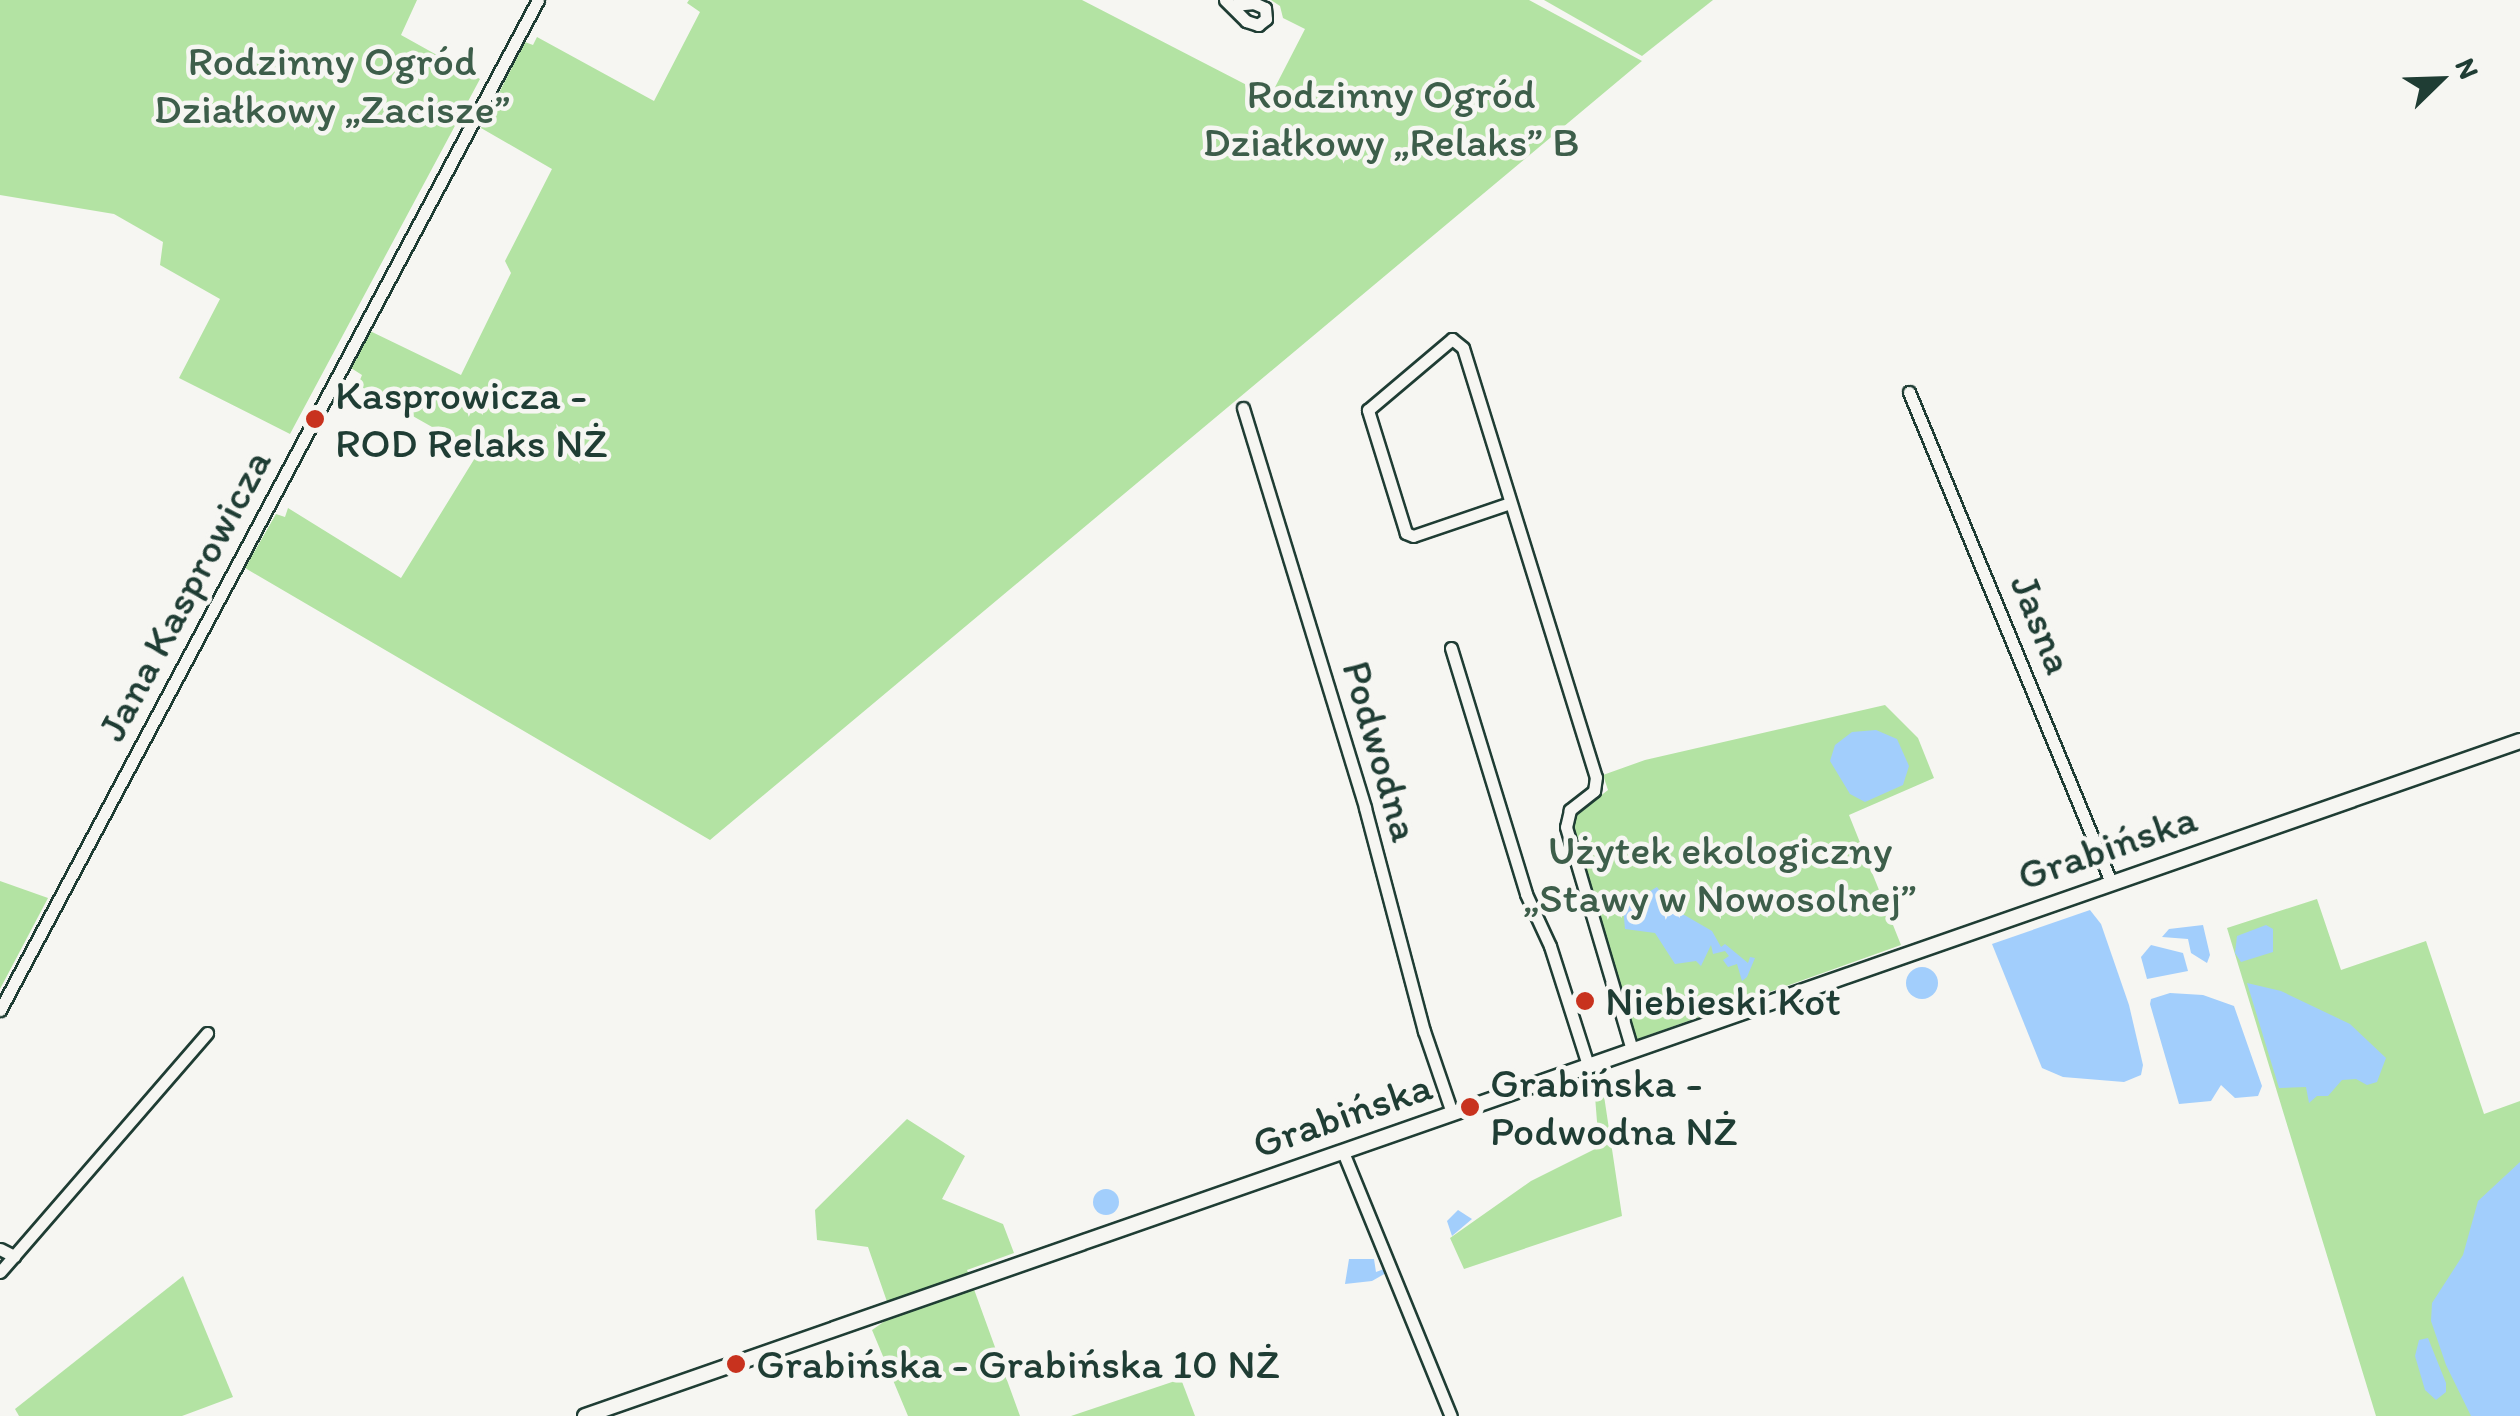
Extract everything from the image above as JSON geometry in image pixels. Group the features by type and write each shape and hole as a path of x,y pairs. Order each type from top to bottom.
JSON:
{"street":[{"name":"Jana Kasprowicza","path":"0,1010 538,0"},
{"path":"1510,504 1413,536 1406,532 1368,410 1452,340 1463,348 1596,777 1594,790 1570,810 1566,827 1632,1050"},
{"name":"Jasna","path":"1909,392 2112,882"},
{"name":"Podwodna","path":"1243,408 1365,808 1424,1031 1452,1113"},
{"path":"1451,648 1526,894 1550,946 1588,1065"},
{"name":"Grabińska","path":"584,1416 2520,741"},
{"path":"0,1272 208,1034"},
{"path":"1343,1152 1451,1416"},
{"path":"0,1250 14,1256"}],"green space":[{"name":"Rodzinny Ogród Działkowy „Zacisze”","path":"0,0 417,0 401,35 480,79 290,434 179,378 220,299 160,265 163,242 114,214 0,195"},
{"name":"Rodzinny Ogród Działkowy „Relaks” B","path":"1082,0 1270,97 1305,29 1283,18 1280,6 1271,0 1529,0 1642,61 710,840 245,568 276,514 285,517 288,508 401,578 478,453 358,385 362,375 351,368 370,331 461,375 511,273 505,261 552,169 481,128 525,42 533,45 537,37 654,101 700,12 687,3"},
{"path":"1544,0 1713,0 1642,56"},
{"name":"Użytek ekologiczny „Stawy w Nowosolnej”","path":"1885,705 1918,738 1934,778 1849,815 1901,945 1635,1040 1571,831 1576,815 1608,790 1603,775 1645,760"},
{"path":"0,881 48,898 0,989"},
{"path":"2317,899 2341,970 2426,941 2484,1114 2520,1101 2520,1416 2376,1416 2227,928"},
{"path":"1600,1069 1622,1216 1464,1269 1450,1238 1531,1181 1599,1147 1593,1071"},
{"path":"907,1119 965,1156 942,1199 1003,1224 1014,1253 967,1270 1020,1416 908,1416 872,1330 892,1316 868,1247 817,1240 815,1210"},
{"path":"183,1276 233,1397 182,1416 19,1416 15,1409"},
{"path":"1181,1379 1195,1416 1071,1416"}],"water":[{"path":"1876,730 1897,739 1909,766 1903,785 1865,802 1850,794 1830,761 1835,745 1852,732"},
{"path":"1657,887 1666,899 1677,899 1674,909 1712,931 1721,947 1725,944 1748,963 1750,957 1755,958 1747,977 1742,981 1737,964 1728,967 1723,960 1729,956 1725,951 1713,954 1711,945 1701,966 1696,961 1675,964 1655,933 1625,929 1623,907"},
{"path":"2090,910 2101,924 2129,1005 2143,1065 2141,1075 2124,1082 2063,1077 2042,1068 1992,944"},
{"path":"2203,925 2210,955 2207,963 2191,953 2188,939 2162,937 2169,929"},
{"path":"2266,925 2273,929 2273,952 2241,962 2235,953 2237,936"},
{"path":"2151,945 2183,953 2188,971 2147,979 2141,957"},
{"path":"1922,967 1933,972 1938,983 1933,994 1922,999 1911,994 1906,983 1911,972"},
{"path":"2247,983 2281,991 2350,1024 2386,1058 2377,1082 2367,1085 2356,1079 2342,1080 2328,1096 2317,1096 2309,1103 2306,1087 2279,1088"},
{"path":"2170,993 2203,995 2234,1006 2262,1086 2258,1096 2235,1098 2221,1085 2211,1101 2179,1104 2150,1004 2151,999"},
{"path":"2520,1162 2520,1416 2471,1416 2446,1365 2431,1321 2432,1303 2463,1255 2478,1201"},
{"path":"1106,1189 1115,1193 1119,1202 1115,1211 1106,1215 1097,1211 1093,1202 1097,1193"},
{"path":"1458,1210 1472,1219 1452,1236 1447,1221"},
{"path":"1349,1259 1374,1259 1376,1272 1384,1269 1386,1273 1372,1281 1345,1284"},
{"path":"2428,1338 2446,1383 2446,1392 2436,1400 2425,1390 2415,1356 2419,1340"}],"place":[{"name":"Kasprowicza - ROD Relaks NŻ","path":"315,419"},
{"name":"Niebieski Kot","path":"1585,1001"},
{"name":"Grabińska - Podwodna NŻ","path":"1470,1107"},
{"name":"Grabińska - Grabińska 10 NŻ","path":"736,1364"}]}
